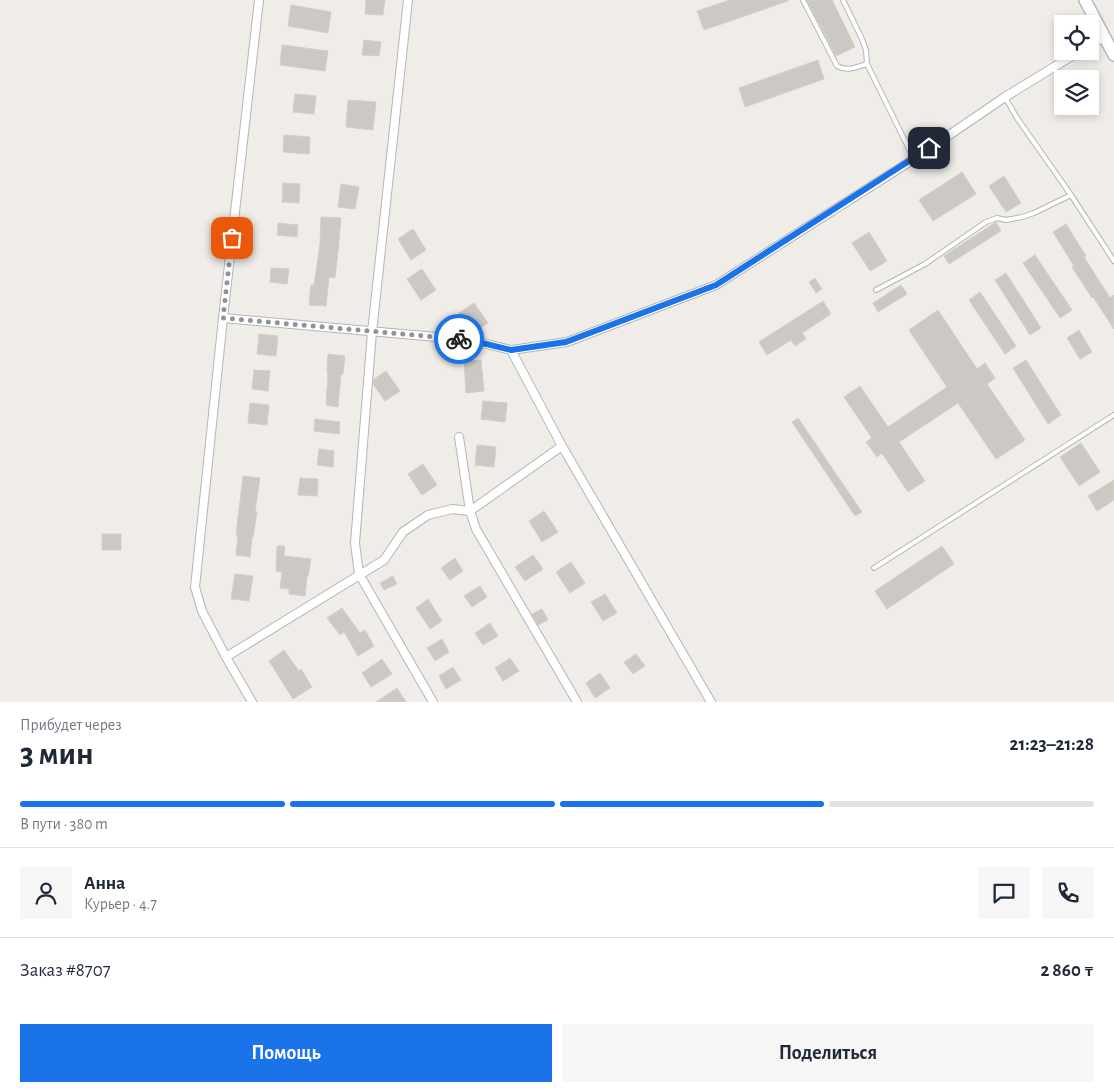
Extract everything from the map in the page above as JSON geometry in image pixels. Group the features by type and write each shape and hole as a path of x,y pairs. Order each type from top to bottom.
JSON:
{"main road":[{"path":"1085,0 1114,55"}],"street":[{"path":"252,702 202,611 195,587 259,0"},
{"path":"408,0 372,332 354,543 359,574 433,702"},
{"path":"1099,40 1104,37"},
{"path":"223,318 470,340 511,350 566,342 716,285 914,159 1005,97 1065,60"},
{"path":"511,350 562,446 711,702"},
{"path":"459,437 470,511 476,529 577,702"},
{"path":"226,657 384,560 403,532 428,515 452,509 470,511 562,446"}],"lane":[{"path":"803,0 837,66 848,70 867,64"},
{"path":"843,0 862,39 866,50 867,64 914,159"},
{"path":"1005,97 1017,118 1114,261"},
{"path":"876,290 925,264 986,222 997,218 1006,220 1022,217 1071,195"},
{"path":"874,568 1114,415"}],"building":[{"path":"366,0 385,0 383,15 365,14"},
{"path":"730,0 788,1 704,30 697,11"},
{"path":"807,0 832,0 855,47 836,56"},
{"path":"291,5 331,12 328,33 288,26"},
{"path":"364,40 381,42 379,56 362,55"},
{"path":"282,45 328,51 325,71 280,65"},
{"path":"818,60 824,79 745,107 739,88"},
{"path":"295,94 316,96 314,114 293,112"},
{"path":"348,100 376,102 373,130 346,127"},
{"path":"284,135 310,137 309,154 283,152"},
{"path":"962,172 976,194 933,221 919,200"},
{"path":"1004,176 1021,203 1006,212 989,186"},
{"path":"283,183 300,184 299,203 282,202"},
{"path":"341,184 359,187 355,209 338,207"},
{"path":"321,217 341,218 335,278 329,277 326,306 309,305 311,285 314,285 320,244"},
{"path":"996,222 1001,231 949,264 944,256"},
{"path":"278,223 298,225 297,237 277,235"},
{"path":"1066,224 1110,298 1114,295 1114,329 1072,267 1074,266 1053,232"},
{"path":"413,229 426,250 411,260 398,239"},
{"path":"869,232 887,261 870,271 852,243"},
{"path":"1035,255 1072,310 1060,318 1023,263"},
{"path":"271,268 289,269 287,284 270,282"},
{"path":"422,269 436,290 421,300 407,279"},
{"path":"1006,273 1041,328 1030,335 995,280"},
{"path":"815,278 822,289 816,293 809,282"},
{"path":"901,285 907,294 878,312 873,303"},
{"path":"980,292 1016,346 1005,354 969,300"},
{"path":"823,301 831,314 802,333 806,339 795,346 791,340 767,355 759,342"},
{"path":"474,303 488,323 473,333 459,313"},
{"path":"938,310 977,369 985,363 995,378 987,384 1025,440 996,459 958,403 899,442 925,481 908,492 882,453 877,457 866,442 872,438 844,397 860,386 888,427 947,387 909,330"},
{"path":"1079,330 1092,352 1080,359 1067,338"},
{"path":"259,334 278,336 276,356 257,354"},
{"path":"328,354 345,356 343,374 341,374 338,407 326,405"},
{"path":"481,360 484,391 466,393 464,361"},
{"path":"1026,360 1061,415 1048,424 1013,368"},
{"path":"254,370 270,371 268,391 252,389"},
{"path":"386,371 400,391 385,401 373,384 374,379"},
{"path":"483,401 507,403 505,422 481,419"},
{"path":"250,403 269,405 267,425 248,423"},
{"path":"798,418 862,512 855,516 792,422"},
{"path":"315,419 340,422 339,434 314,431"},
{"path":"1081,443 1100,472 1079,486 1060,457"},
{"path":"477,445 496,447 494,467 475,465"},
{"path":"319,449 334,451 333,467 317,465"},
{"path":"423,464 437,485 422,495 408,474"},
{"path":"243,476 260,478 250,557 236,555 238,535 236,535"},
{"path":"300,478 318,479 317,496 298,495"},
{"path":"1114,480 1114,500 1097,511 1088,496"},
{"path":"544,511 558,532 542,542 529,521"},
{"path":"102,534 121,534 121,550 102,550"},
{"path":"277,546 285,546 284,556 311,559 305,596 289,594 289,589 280,588 282,572 276,571"},
{"path":"942,546 954,564 887,609 875,591"},
{"path":"533,555 543,569 525,581 515,567"},
{"path":"455,558 463,571 450,580 441,568"},
{"path":"571,562 585,583 570,593 556,572"},
{"path":"235,574 253,576 249,601 231,599"},
{"path":"393,576 397,584 384,590 380,583"},
{"path":"480,586 487,597 472,607 464,596"},
{"path":"605,594 617,613 603,621 591,602"},
{"path":"428,599 442,621 430,629 416,608"},
{"path":"342,608 360,633 365,630 374,646 358,656 344,632 340,635 327,618"},
{"path":"542,609 548,620 538,625 532,614"},
{"path":"490,623 498,636 483,645 475,633"},
{"path":"442,639 449,652 435,661 427,648"},
{"path":"284,650 299,671 301,669 312,687 293,699 269,661"},
{"path":"636,654 645,666 633,674 624,662"},
{"path":"510,658 519,671 503,681 495,668"},
{"path":"382,659 392,674 371,687 362,673"},
{"path":"453,667 461,680 446,689 439,676"},
{"path":"600,673 610,688 595,698 586,683"},
{"path":"397,688 406,702 376,702"}],"way so far":[{"path":"232,238 223,318 459,339"}],"route":[{"path":"459,339 511,350 566,342 716,285 929,148"}]}
